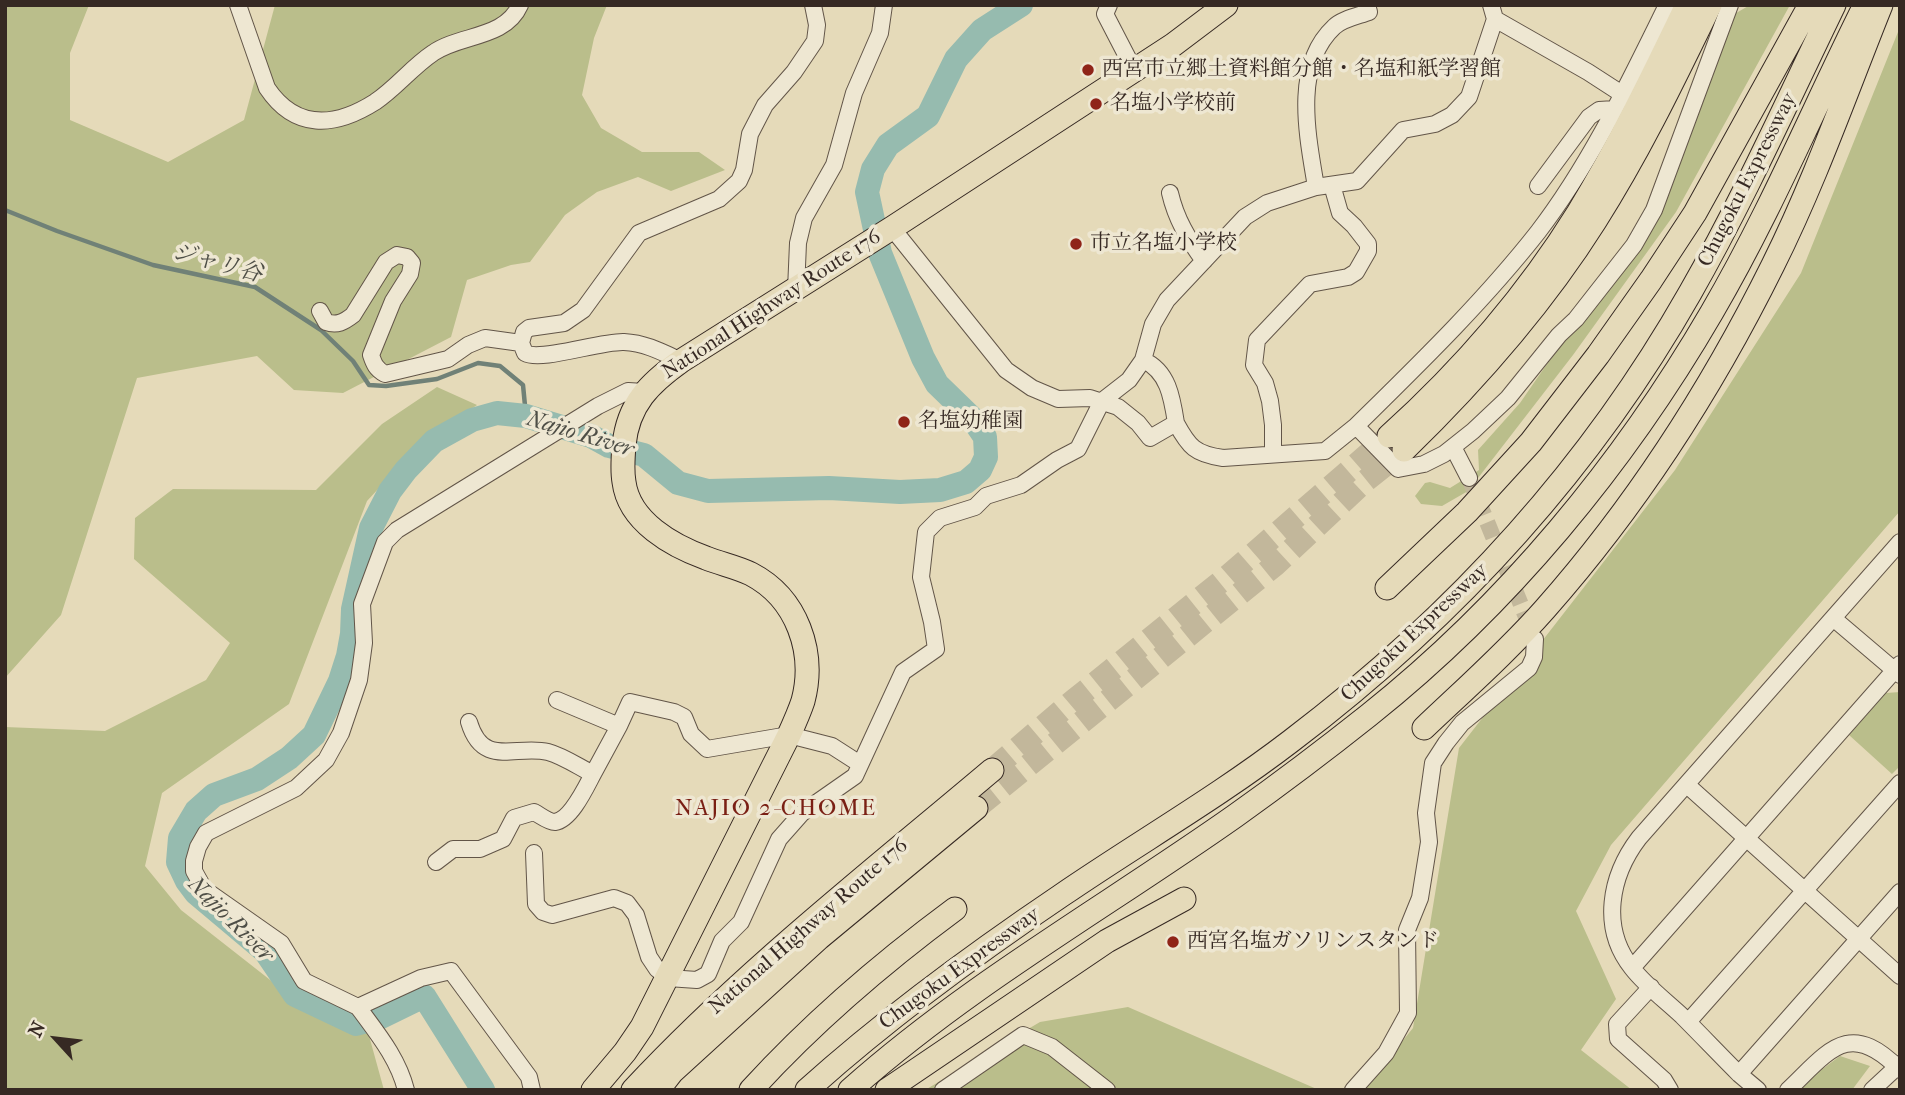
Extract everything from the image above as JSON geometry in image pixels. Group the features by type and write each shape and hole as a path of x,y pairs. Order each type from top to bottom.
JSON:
{"highway":[{"name":"National Highway Route 176","path":"593,1090 642,1027 668,978 789,735 803,702 808,662 793,613 775,591 760,579 674,544 649,526 634,509 624,484 624,451 630,417 644,392 681,361 885,233 1134,70 1226,5"},
{"path":"1687,5 1621,139 1577,215 1508,311 1432,397 1396,443 1444,411 1523,321 1594,223 1652,124 1710,5"},
{"path":"1387,588 1467,512 1531,442 1598,355 1695,213 1742,133 1810,5"},
{"name":"Chugoku Expressway","path":"807,1090 915,999 987,947 1289,743 1423,631 1483,572 1585,452 1668,330 1737,206 1834,5"},
{"name":"Chugoku Expressway","path":"850,1090 928,1026 998,974 1234,817 1312,759 1421,670 1500,594 1558,531 1608,468 1659,396 1713,312 1865,5"},
{"path":"1424,729 1545,609 1650,475 1696,405 1774,264 1812,180 1881,5"},
{"name":"National Highway Route 176","path":"633,1090 667,1053 735,989 992,770"},
{"name":"National Highway Route 176","path":"658,1090 673,1072 819,938 976,808"},
{"path":"887,1090 1107,941 1184,899"},
{"path":"751,1090 776,1062 874,972 955,909"}],"street":[{"path":"238,5 267,88 285,110 298,117 318,122 356,111 376,101 433,53 505,25 516,15 520,5"},
{"path":"681,361 646,345 622,342 535,357 525,353 521,342 524,332 529,328 564,323 583,310 639,233 719,199 739,181 744,170 750,134 765,105 815,41 817,25 813,5"},
{"path":"796,290 798,243 804,218 834,165 854,93 880,33 884,5"},
{"path":"1109,5 1105,14 1134,70"},
{"path":"1273,454 1270,401 1265,383 1254,365 1257,340 1310,284 1348,277 1356,272 1368,251 1368,244 1340,213 1324,186 1304,97 1313,60 1323,39 1336,25 1369,12 1367,5"},
{"path":"1143,360 1159,369 1166,380 1176,423 1188,445 1207,456 1223,458 1325,451 1356,426 1458,326 1539,230 1587,158 1615,109 1667,5"},
{"path":"1356,426 1398,470 1424,464 1453,447 1508,398 1559,335 1576,319 1634,244 1654,210 1730,5"},
{"path":"534,853 536,904 543,912 551,915 614,898 627,903 635,915 649,957 657,969 668,978 697,980 708,974 722,940 741,922 779,839 802,813 855,776 903,672 936,649 921,577 926,532 940,518 975,507 986,496 1021,485 1078,449 1102,401 1129,380 1143,360 1153,324 1167,300 1245,218 1267,203 1324,186 1357,181 1403,130 1436,124 1452,116 1469,97 1493,12 1622,94"},
{"path":"1538,186 1589,117 1599,110 1615,109"},
{"path":"1170,192 1174,212 1204,261"},
{"path":"885,233 1006,370 1032,388 1058,399 1090,398 1118,407 1138,423 1150,438 1176,423"},
{"path":"320,311 326,321 334,324 345,321 353,315 386,262 397,255 407,257 412,263 410,274 393,301 371,355 380,371 385,374 448,359 468,345 485,338 521,342"},
{"path":"406,1090 402,1074 392,1055 358,1007 304,981 281,943 204,889 194,871 198,847 206,833 296,788 326,760 341,733 359,680 365,643 362,604 385,542 397,530 598,406 628,391 644,392"},
{"path":"1453,447 1469,478"},
{"path":"1758,1090 1632,968 1614,929 1614,887 1632,847 1900,542"},
{"path":"1632,968 1745,838 1898,670 1833,618"},
{"path":"1353,1090 1386,1054 1408,1013 1407,930 1420,898 1429,842 1426,813 1433,763 1462,723 1529,668 1534,657 1535,639"},
{"path":"557,700 619,726"},
{"path":"436,862 453,849 480,849 503,839 514,818 534,812 556,822 567,816 593,774 630,702 674,712 684,717 691,734 707,749 789,735 832,746 860,764"},
{"path":"469,723 472,733 480,743 495,752 548,752 593,774"},
{"path":"1688,1023 1900,783"},
{"path":"1687,785 1900,976"},
{"path":"1739,1074 1900,892"},
{"path":"358,1007 421,978 451,971 529,1077 532,1090"},
{"path":"1651,987 1617,1024 1618,1039 1664,1080 1670,1090"},
{"path":"943,1090 1023,1035 1052,1047 1107,1090"},
{"path":"1788,1090 1827,1053 1842,1044 1871,1046 1899,1067 1872,1090"}],"green space":[{"path":"5,5 89,5 70,53 70,120 168,162 244,120 275,5 607,5 594,38 582,95 601,128 642,152 699,152 725,170 671,191 638,177 597,192 565,215 530,262 511,265 467,280 451,337 343,393 294,390 257,356 137,378 61,615 5,678"},
{"path":"1750,5 1790,5 1676,212 1573,355 1468,491 1442,506 1421,504 1415,496 1425,483 1450,488 1479,470 1478,450 1520,403 1558,348 1652,230 1731,16"},
{"path":"1900,27 1900,511 1611,845 1576,911 1616,999 1581,1050 1632,1090 1363,1090 1413,1028 1459,748 1675,470 1801,273"},
{"path":"437,387 477,405 417,447 367,501 289,704 162,793 145,866 181,910 297,1001 368,1032 384,1090 5,1090 5,727 105,731 206,680 230,643 134,559 135,518 173,489 316,490 382,424"},
{"path":"1900,692 1900,766 1892,774 1849,735 1886,693"},
{"path":"1128,1007 1319,1090 925,1090 1040,1022"},
{"path":"1840,1056 1870,1066 1852,1090 1794,1090"}],"waterway":[{"name":"Najio River","path":"483,1090 424,996 379,1018 356,1024 295,995 265,951 196,893 187,881 178,862 180,838 196,811 214,795 257,779 289,758 314,735 340,681 348,656 353,609 371,528 390,491 406,470 434,441 472,420 497,413 526,416 591,436 609,446 644,455 678,483 708,491 829,488 900,492 940,490 966,482 980,470 986,457 985,437 972,418 937,384 923,358 880,253 867,192 873,169 888,145 928,116 956,59 982,30 1021,5"},
{"name":"ジャリ谷","path":"5,210 153,265 255,287 321,330 353,361 369,385 386,386 437,379 478,363 500,366 523,385 526,416"}],"tunnel":[{"path":"992,770 1228,576 1389,436"},
{"path":"976,808 1275,565 1364,482 1404,450"},
{"path":"1469,478 1533,634"}],"place":[{"name":"西宮市立郷土資料館分館・名塩和紙学習館","path":"1088,70"},
{"name":"名塩小学校前","path":"1096,104"},
{"name":"市立名塩小学校","path":"1076,244"},
{"name":"名塩幼稚園","path":"904,422"},
{"name":"西宮名塩ガソリンスタンド","path":"1173,942"}],"district":[{"name":"NAJIO 2-CHOME","path":"776,809"}]}
